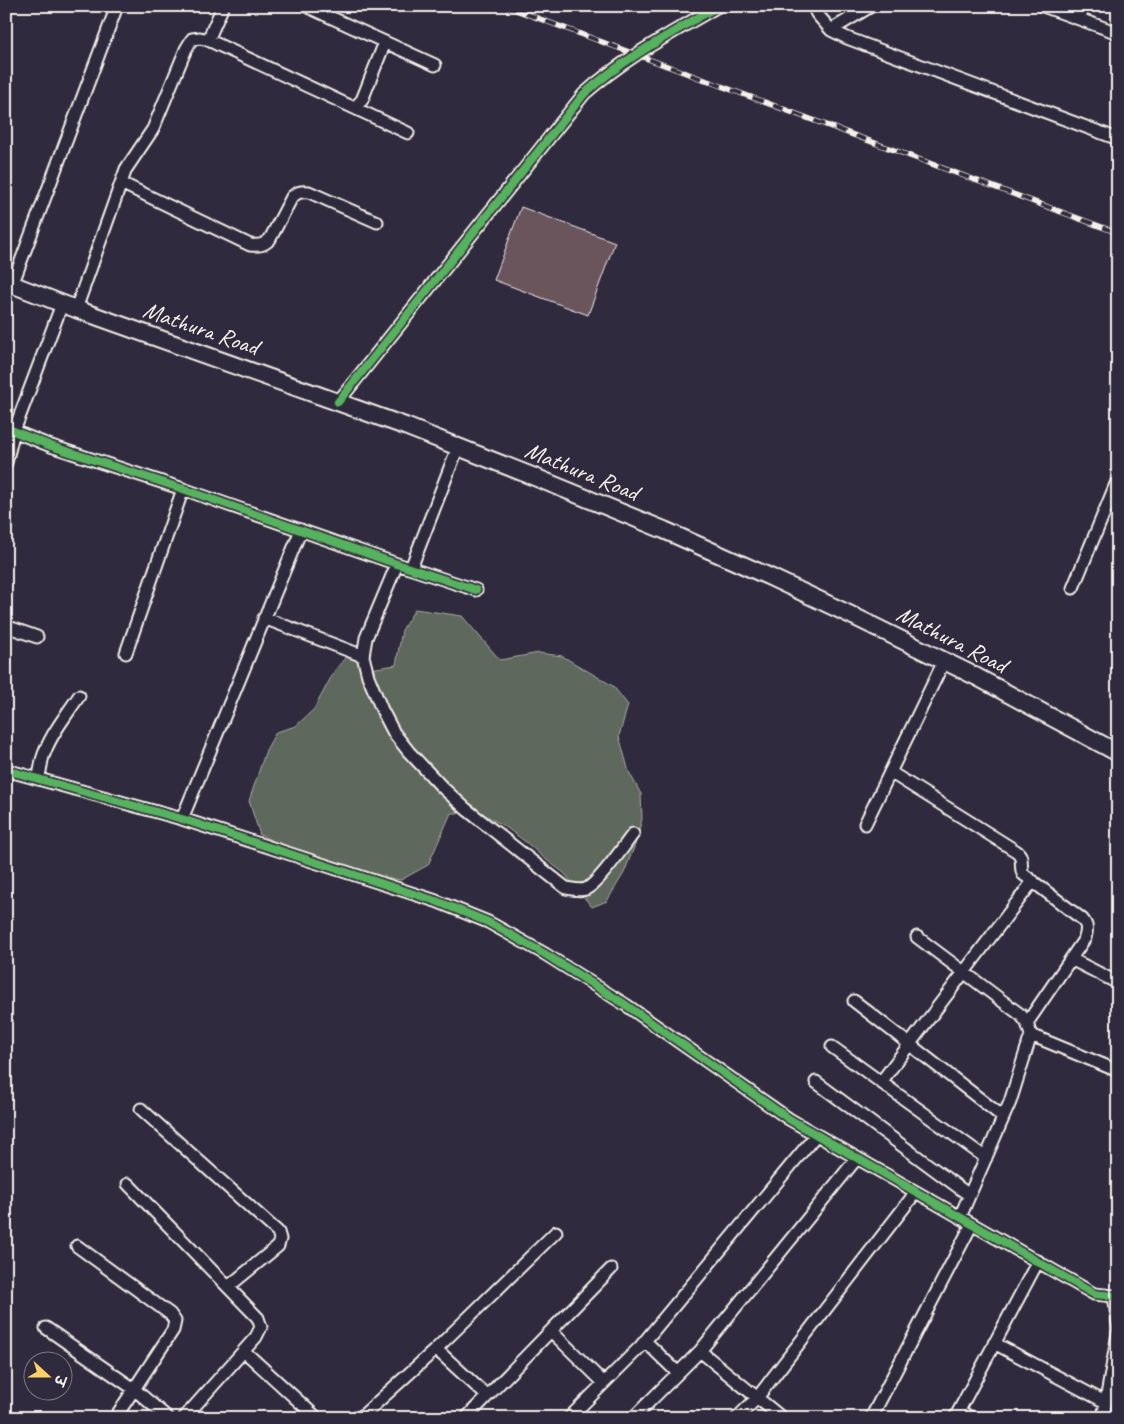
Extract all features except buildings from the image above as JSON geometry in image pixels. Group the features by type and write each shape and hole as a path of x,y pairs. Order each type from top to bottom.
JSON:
{"main road":[{"name":"Mathura Road","path":"9,284 458,447 646,523 768,576 944,661 1118,753"}],"street":[{"path":"9,284 117,6"},
{"path":"208,40 223,6"},
{"path":"306,6 435,65"},
{"path":"338,402 584,94 602,78 635,55 718,6"},
{"path":"813,6 817,14 831,30 847,38 1118,139"},
{"path":"831,30 871,6"},
{"path":"1043,6 1118,32"},
{"path":"1080,19 1083,6"},
{"path":"6,463 10,430 69,306 126,169 153,129 186,49 192,40 200,38 208,40 408,133"},
{"path":"354,108 362,100 385,42"},
{"path":"121,183 250,246 265,244 270,239 292,197 302,191 309,192 378,222"},
{"path":"10,430 51,446 183,489 476,590"},
{"path":"411,568 458,447"},
{"path":"1073,588 1112,508 1118,478"},
{"path":"126,653 183,489"},
{"path":"182,819 301,530"},
{"path":"397,564 366,638 363,656 368,676 382,710 394,733 410,752 442,787 466,809 566,888 576,890 587,888 598,879 633,834"},
{"path":"264,618 363,656"},
{"path":"6,626 38,637"},
{"path":"864,824 944,661"},
{"path":"38,779 42,760 54,733 79,696"},
{"path":"6,770 182,819 436,901 488,922 545,954 626,1005 789,1119 1094,1294 1116,1296 1118,1324"},
{"path":"890,772 1016,850 1021,854 1023,874 1086,924 1085,938 1027,1023"},
{"path":"881,1082 1033,881"},
{"path":"917,937 1020,1015 1027,1023 1031,1035 1010,1102 960,1217"},
{"path":"1071,959 1118,983"},
{"path":"854,1001 1004,1117"},
{"path":"1031,1035 1118,1071"},
{"path":"832,1047 986,1158"},
{"path":"816,1082 969,1195"},
{"path":"142,1109 278,1232 280,1240 278,1246 228,1288"},
{"path":"569,1418 645,1341 816,1134"},
{"path":"633,1418 700,1351 858,1158"},
{"path":"128,1184 258,1318 261,1327 256,1337 184,1418"},
{"path":"737,1418 757,1398 916,1192"},
{"path":"871,1418 972,1224"},
{"path":"360,1418 436,1349 556,1232"},
{"path":"77,1246 170,1314 175,1321 173,1330 115,1418"},
{"path":"972,1418 957,1414 1038,1261"},
{"path":"466,1418 611,1269"},
{"path":"46,1328 134,1389 168,1418"},
{"path":"551,1331 604,1383"},
{"path":"1103,1418 1118,1334"},
{"path":"645,1341 678,1373"},
{"path":"994,1343 1105,1402"},
{"path":"436,1349 487,1396"},
{"path":"244,1351 317,1418"},
{"path":"700,1351 782,1418"}],"green space":[{"path":"415,609 462,616 500,660 539,653 562,656 613,686 628,705 619,736 629,772 641,794 642,819 635,845 624,873 607,901 592,907 564,873 507,828 482,813 451,813 428,865 401,880 334,869 260,835 249,801 266,750 276,732 296,726 314,709 335,670 349,653 370,669 396,665 402,630"}],"railway":[{"path":"505,6 1118,233"}],"cycle path":[{"path":"338,402 584,94 632,57 718,6"},
{"path":"6,428 51,446 183,489 476,590"},
{"path":"6,770 182,819 436,901 488,922 545,954 626,1005 789,1119 1094,1294 1118,1295"}]}
